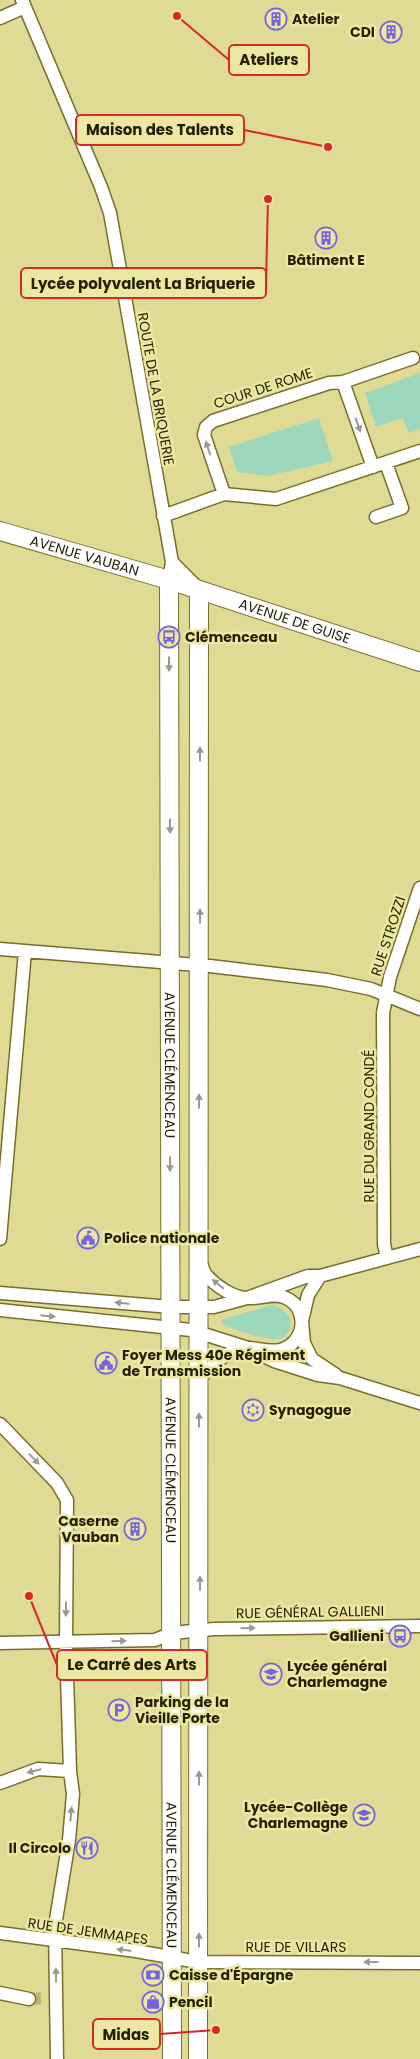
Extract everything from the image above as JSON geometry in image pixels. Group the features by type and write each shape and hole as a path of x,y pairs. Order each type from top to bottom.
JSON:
{"street":[{"path":"0,18 24,4"},
{"name":"ROUTE DE LA BRIQUERIE","path":"24,4 102,187 110,213 172,562 169,580"},
{"name":"COUR DE ROME","path":"224,494 204,435 206,428 213,421 329,383 343,382 413,358"},
{"path":"343,382 372,467"},
{"path":"163,516 224,494 276,499 420,451"},
{"path":"376,517 402,508 386,463"},
{"name":"AVENUE VAUBAN","path":"0,531 169,580"},
{"path":"172,562 200,590"},
{"name":"AVENUE DE GUISE","path":"169,580 420,662"},
{"name":"AVENUE CLÉMENCEAU","path":"169,580 172,2059"},
{"name":"AVENUE CLÉMENCEAU","path":"198,2059 200,590"},
{"name":"RUE STROZZI","path":"386,994 418,901 420,888"},
{"path":"0,949 170,962 327,980 386,994 420,1009"},
{"path":"0,1238 26,951"},
{"name":"RUE DU GRAND CONDÉ","path":"386,994 383,1013 384,1244 387,1258"},
{"path":"0,1293 171,1308 214,1307 247,1298 308,1276 320,1276 420,1249"},
{"path":"199,1258 204,1273 230,1293 247,1298 273,1296 287,1298 296,1306 302,1321 304,1343 312,1359 340,1378"},
{"path":"199,1379 222,1357 234,1352 248,1348 277,1351 288,1348 300,1335 308,1295 320,1276"},
{"path":"0,1310 200,1332 248,1348 274,1361 318,1375 340,1378 420,1403"},
{"path":"0,1424 57,1482 67,1500 66,1643 70,1771 73,1794 69,1840 55,1926 51,1998 57,2059"},
{"name":"RUE GÉNÉRAL GALLIENI","path":"0,1643 155,1640 172,1633 214,1629 420,1626"},
{"path":"0,1783 38,1769 70,1771"},
{"name":"RUE DE JEMMAPES","path":"0,1933 136,1952 172,1959"},
{"name":"RUE DE VILLARS","path":"172,1959 198,1962 420,1962"},
{"path":"0,1993 29,1999"}],"green space":[{"path":"420,373 420,429 409,433 403,418 376,427 365,393"},
{"path":"319,418 333,461 268,476 237,472 229,447"},
{"path":"272,1305 283,1310 290,1319 290,1329 281,1338 268,1339 260,1337 241,1332 221,1323 223,1319"}],"tunnel":[{"path":"29,1999 46,1998"}],"place":[{"name":"Ateliers","path":"177,16"},
{"name":"Atelier","path":"276,19"},
{"name":"CDI","path":"391,32"},
{"name":"Maison des Talents","path":"328,147"},
{"name":"Lycée polyvalent La Briquerie","path":"268,199"},
{"name":"Bâtiment E","path":"326,238"},
{"name":"Clémenceau","path":"169,637"},
{"name":"Police nationale","path":"88,1238"},
{"name":"Foyer Mess 40e Régiment de Transmission","path":"106,1363"},
{"name":"Synagogue","path":"253,1410"},
{"name":"Caserne Vauban","path":"135,1529"},
{"name":"Le Carré des Arts","path":"29,1596"},
{"name":"Gallieni","path":"400,1636"},
{"name":"Lycée général Charlemagne","path":"271,1674"},
{"name":"Parking de la Vieille Porte","path":"119,1710"},
{"name":"Lycée-Collège Charlemagne","path":"364,1815"},
{"name":"Il Circolo","path":"87,1848"},
{"name":"Caisse d'Épargne","path":"153,1975"},
{"name":"Pencil","path":"153,2002"},
{"name":"Midas","path":"216,2030"}]}
